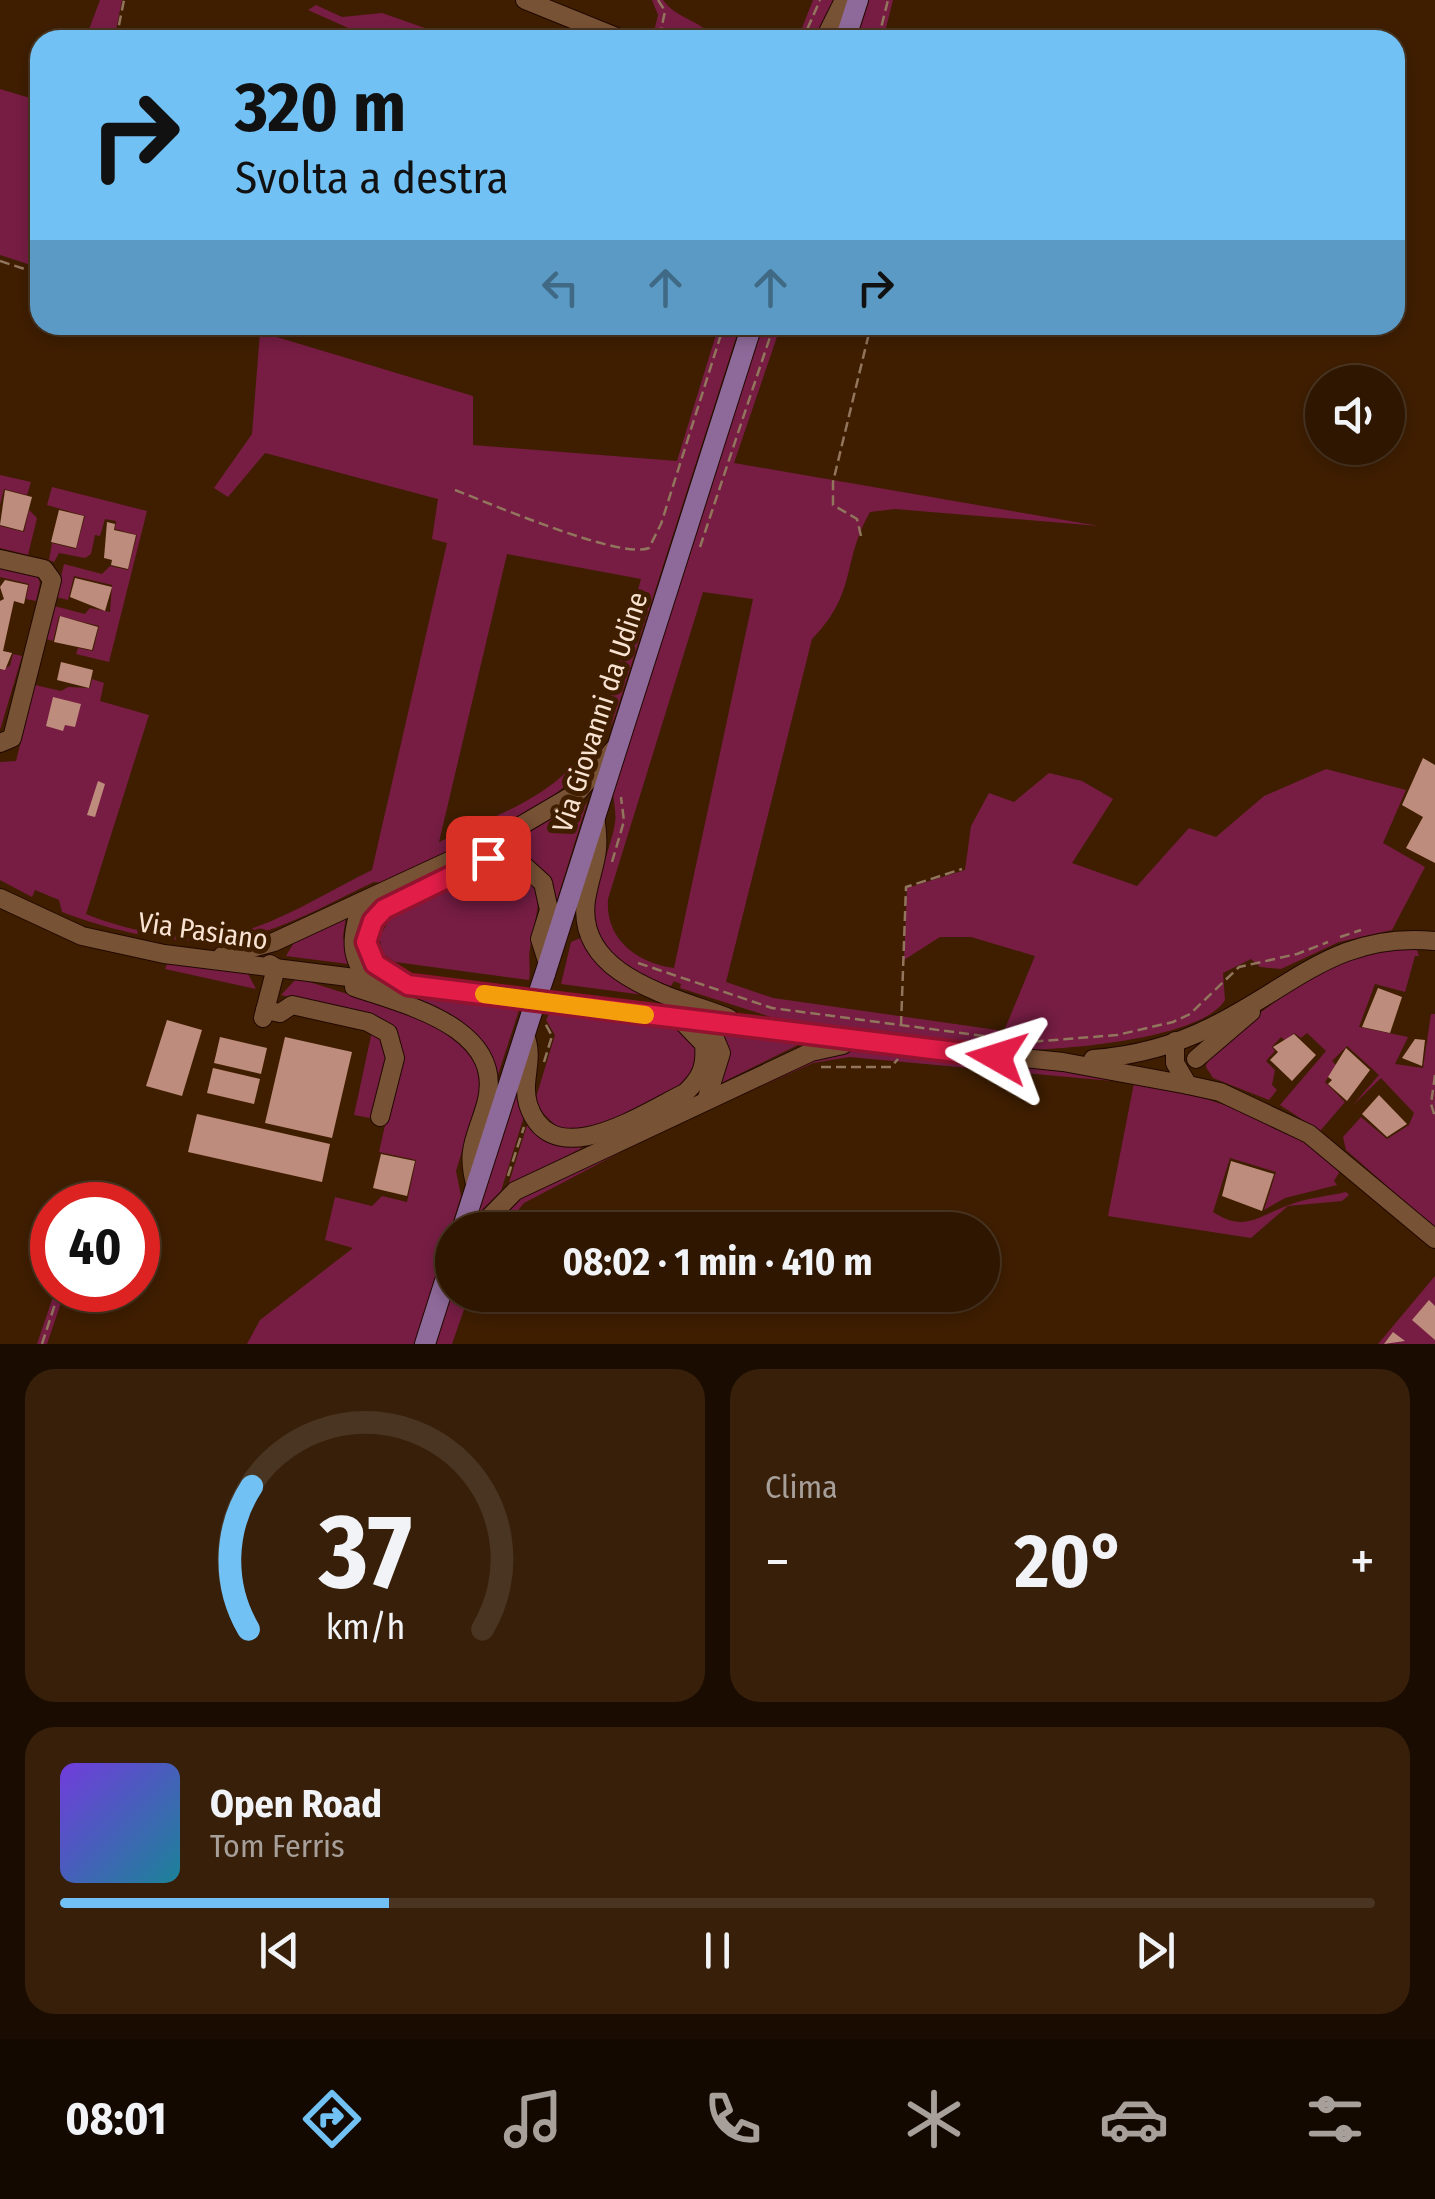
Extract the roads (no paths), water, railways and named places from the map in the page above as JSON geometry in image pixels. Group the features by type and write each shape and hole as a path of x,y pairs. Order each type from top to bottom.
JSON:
{"main road":[{"path":"849,30 858,0"},
{"name":"Via Giovanni da Udine","path":"468,1212 749,335"},
{"path":"424,1344 435,1312"}],"street":[{"path":"525,0 599,30"},
{"path":"829,30 844,0"},
{"path":"0,558 44,570 52,580 12,738 0,743"},
{"path":"207,959 274,942 361,905 502,836 578,792 619,744"},
{"path":"596,817 601,848 586,900 586,919 598,952 638,982 758,1028 1063,1062 1220,1092 1309,1134 1435,1239"},
{"path":"408,985 375,964 366,942 373,921 384,909 488,858 522,864 543,883 550,910 540,939 546,969"},
{"name":"Via Pasiano","path":"0,898 82,936 122,948 758,1028"},
{"path":"361,905 353,951 361,971 371,981"},
{"path":"1063,1062 1112,1058 1175,1041 1261,1000 1350,947 1378,940 1435,940"},
{"path":"274,942 266,957 276,968 264,1014 280,1013 292,1005 368,1022 388,1033 395,1058 380,1116"},
{"path":"316,974 445,1020 474,1045 488,1089 468,1158 476,1187"},
{"path":"1196,1059 1220,1042 1261,1000"},
{"path":"528,1025 533,1054 526,1084 530,1108 559,1136 584,1139 685,1093 698,1082 704,1068 704,1044 680,1019"},
{"path":"706,1101 721,1053 708,1022"},
{"path":"495,1212 515,1191 810,1052 858,1041"},
{"path":"1175,1041 1196,1059 1220,1092"},
{"path":"1175,1041 1174,1063 1188,1084"}]}
